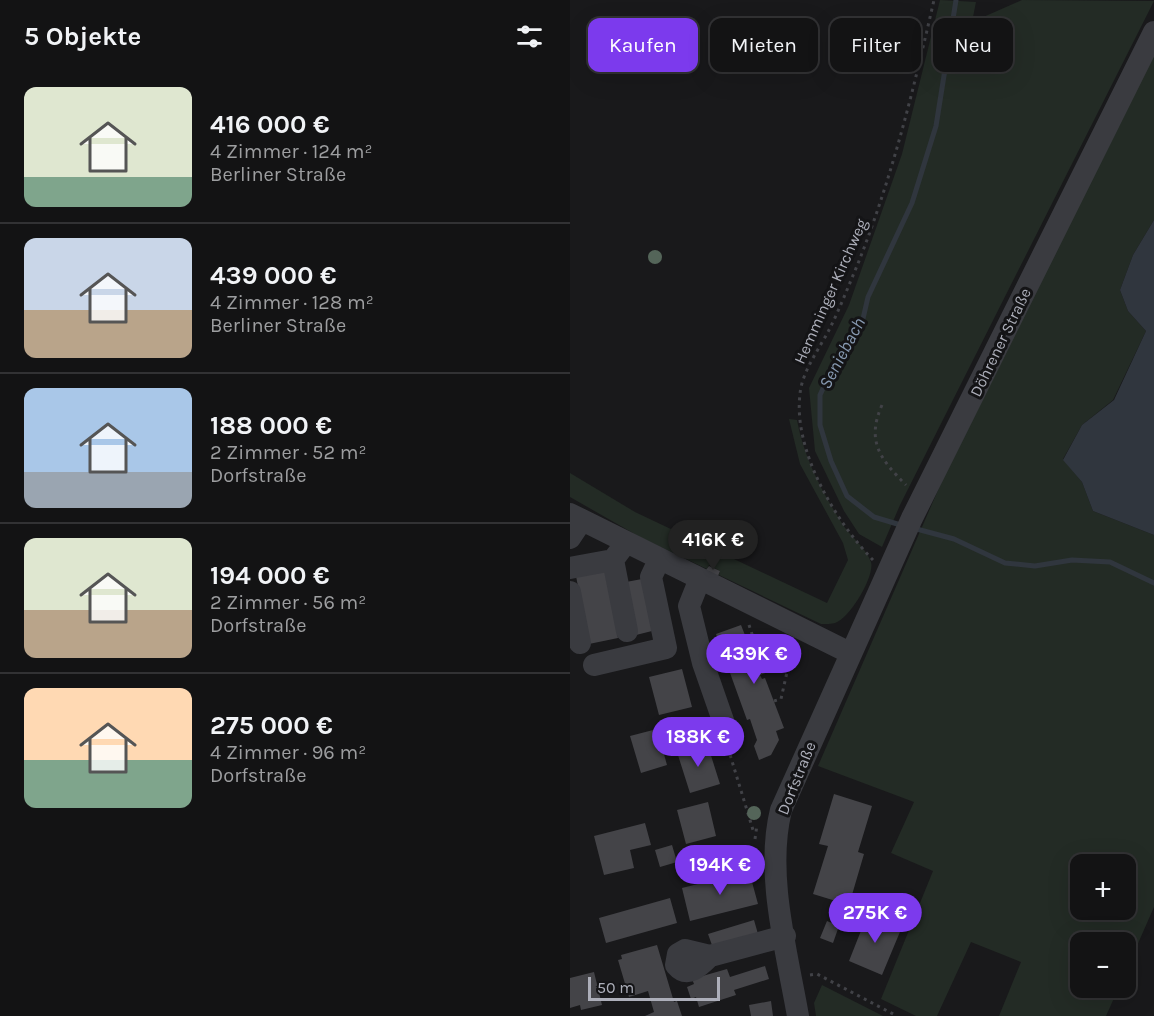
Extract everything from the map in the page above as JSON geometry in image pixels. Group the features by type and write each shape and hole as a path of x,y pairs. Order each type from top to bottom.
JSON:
{"street":[{"name":"Döhrener Straße","path":"850,653 912,518 1154,32"},
{"path":"574,524 619,552 659,561 850,653"},
{"path":"570,568 619,552"},
{"path":"619,552 627,631"},
{"path":"594,665 666,648 651,577 659,561"},
{"path":"699,580 689,606 704,663 726,729"},
{"path":"570,592 580,643"},
{"name":"Dorfstraße","path":"798,1016 785,936 766,859 787,795 850,653"},
{"path":"710,956 785,936"}],"path":[{"name":"Hemminger Kirchweg","path":"889,569 872,560 845,526 815,473 803,443 800,393 835,316 880,206 901,140 934,0"},
{"path":"882,405 874,424 875,443 891,470 906,485 924,494"},
{"path":"774,701 781,699 789,663 778,635 780,620"},
{"path":"726,729 725,737 754,832"},
{"path":"792,977 817,974 897,1016"}],"shaded area":[{"path":"940,0 976,2 973,18 936,18"},
{"path":"1022,0 1154,1 900,505 882,547 859,534 844,511 815,451 809,388 849,305 902,154 933,28 933,72 1013,72 1013,18 981,18"},
{"path":"1154,54 1154,220 1133,255 1120,290 1128,311 1146,331 1113,400 1082,425 1063,459 1082,482 1093,511 1154,535 1154,907 1136,948 1136,932 1070,932 1070,998 1114,998 1106,1016 999,1016 1021,962 971,942 937,1016 916,1016 881,999 933,871 891,853 914,802 818,766 942,481"},
{"path":"1154,220 1154,535 1093,511 1082,482 1063,460 1082,425 1114,400 1146,331 1128,311 1120,290 1133,255"},
{"path":"789,419 797,420 809,461 828,500 843,525 866,552 871,562 869,577 860,596 848,613 835,623 821,624 719,575 720,571 709,565 707,569 640,537 570,497 570,473 635,512 827,603 848,560 843,543 800,464"},
{"path":"822,985 883,1016 816,1016 814,1003"}],"building":[{"path":"709,566 720,571 718,576 706,570"},
{"path":"605,570 618,638 589,644 576,576"},
{"path":"642,579 652,631 636,635 626,582"},
{"path":"741,625 750,648 774,639 784,666 760,675 762,679 765,678 784,728 776,731 779,740 771,755 759,760 754,746 757,740 750,719 747,720 716,634"},
{"path":"682,669 692,707 659,715 649,677"},
{"path":"657,729 667,765 641,773 630,736"},
{"path":"707,743 720,784 690,793 677,752"},
{"path":"834,794 872,806 858,852 864,854 849,905 813,894 828,846 819,844"},
{"path":"708,802 716,836 686,844 677,810"},
{"path":"645,823 651,845 630,850 634,868 604,875 594,836"},
{"path":"672,845 677,862 660,867 655,850"},
{"path":"749,871 758,904 690,921 682,888"},
{"path":"670,898 677,923 606,943 599,918"},
{"path":"868,913 902,927 882,975 849,961"},
{"path":"754,920 758,934 713,948 708,934"},
{"path":"827,921 839,926 833,943 820,938"},
{"path":"657,945 674,1002 677,1001 682,1016 645,1016 654,1012 648,991 629,997 618,960 622,959 621,955"},
{"path":"765,966 769,979 734,990 736,995 699,1007 696,997 691,999 687,987 694,984 692,979 727,969 730,977"},
{"path":"594,972 602,1005 581,1010 580,1005 570,1008 570,978"},
{"path":"771,1001 773,1016 751,1016 749,1005"}],"waterway":[{"name":"Seniebach","path":"904,526 874,517 847,496 831,461 820,425 820,395 831,371 862,323 868,297 912,203 936,126 956,0"},
{"name":"Seniebach","path":"913,528 954,539 1005,563 1035,566 1072,560 1110,562 1154,583"}]}
